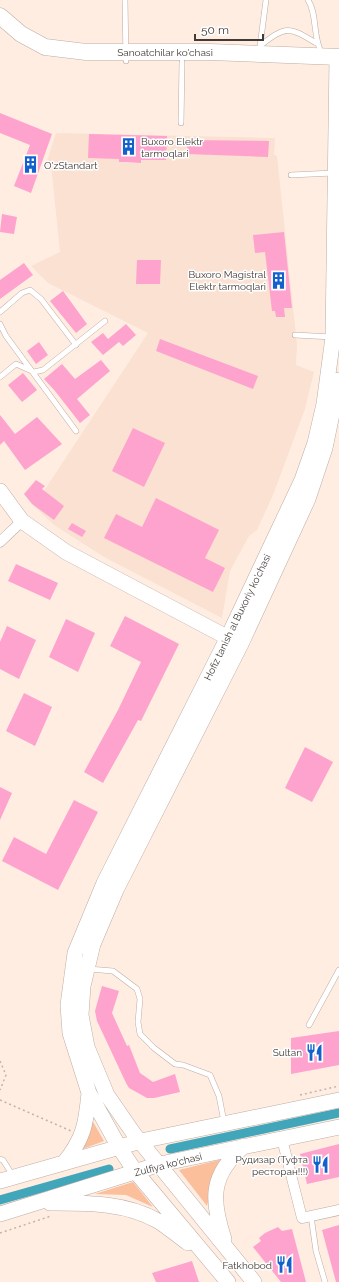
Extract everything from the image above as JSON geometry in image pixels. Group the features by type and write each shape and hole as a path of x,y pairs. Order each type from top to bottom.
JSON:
{"main road":[{"name":"Sanoatchilar ko'chasi","path":"0,16 21,34 45,47 182,62 332,58"},
{"name":"Sanoatchilar ko'chasi","path":"0,27 17,40 40,53 79,61 255,49 332,58"},
{"name":"Hofiz tanish al Buxoriy ko'chasi","path":"254,1282 141,1141 107,1095 87,1047 81,1015 83,986 93,944 116,890 234,640 302,480 315,443 324,404 333,337 334,173 332,58"},
{"name":"Hofiz tanish al Buxoriy ko'chasi","path":"208,1258 135,1171 119,1147 90,1093 70,1033 68,1005 75,953 104,883 308,499 325,448 339,380"},
{"path":"0,491 22,521 66,552 234,640"},
{"path":"64,1164 75,1150 82,1135 86,1122 90,1093"},
{"path":"7,1179 141,1141 339,1100"},
{"name":"Zulfiya ko'chasi","path":"0,1214 160,1164 339,1127"},
{"path":"228,1250 217,1217 214,1193 220,1177 231,1158 244,1146"},
{"path":"39,1202 101,1204 129,1209 158,1221 208,1258 228,1282"}],"street":[{"path":"0,542 22,521"},
{"path":"282,1139 302,1218 339,1210"}],"lane":[{"path":"125,0 126,57"},
{"path":"255,49 266,0"},
{"path":"308,0 332,58"},
{"path":"255,49 280,31 287,30 297,32 332,58"},
{"path":"181,123 182,62"},
{"path":"291,174 334,173"},
{"path":"0,312 22,293 30,290 41,299 76,345"},
{"path":"0,377 16,364 34,372 43,370 105,321"},
{"path":"0,324 6,336 76,431"},
{"path":"295,336 333,337"},
{"path":"86,969 113,971 136,989 140,999 138,1022 140,1034 175,1064 184,1065 210,1075 220,1096 224,1123"},
{"path":"309,1025 339,970"},
{"path":"0,1159 3,1160 7,1179"},
{"path":"311,1216 316,1251 325,1282"}],"path":[{"path":"0,1060 6,1075 0,1090"},
{"path":"0,1100 82,1135"},
{"path":"0,1233 55,1214"}],"shaded area":[{"path":"56,133 275,138 274,155 277,156 297,345 296,365 314,372 305,409 273,495 257,530 249,536 230,571 222,618 104,557 54,525 34,506 148,333 48,283 31,266 60,252 51,164 47,161"},
{"path":"92,1120 104,1141 80,1150"},
{"path":"223,1159 212,1185 207,1206 179,1170"},
{"path":"133,1182 153,1207 126,1195 95,1194"}],"building":[{"name":"O'zStandart","path":"0,113 52,134 31,193 14,186 30,145 0,133"},
{"name":"Buxoro Elektr tarmoqlari","path":"89,134 167,136 166,160 141,160 141,163 119,162 119,159 88,158"},
{"path":"187,140 269,141 268,157 187,154"},
{"path":"2,214 17,217 14,234 0,232"},
{"name":"Buxoro Magistral Elektr tarmoqlari","path":"284,232 292,308 284,308 285,317 276,317 275,311 272,311 265,252 255,253 253,235"},
{"path":"137,260 161,260 160,284 136,284"},
{"path":"24,263 33,275 0,299 0,280"},
{"path":"63,291 87,324 76,333 50,301"},
{"path":"126,324 136,335 123,346 119,342 103,355 91,342 103,333 108,339"},
{"path":"160,339 258,376 253,389 156,351"},
{"path":"39,342 48,355 36,364 27,351"},
{"path":"101,360 110,371 77,399 90,415 80,423 44,379 62,364 75,379"},
{"path":"23,373 37,390 22,402 8,385"},
{"path":"0,415 15,434 37,417 62,444 25,470 4,441 0,445"},
{"path":"133,428 165,443 144,487 112,471"},
{"path":"36,480 45,486 42,489 64,506 54,520 32,504 24,494"},
{"path":"156,498 219,530 205,558 225,568 213,592 104,538 116,514 142,527"},
{"path":"72,523 86,531 82,537 68,529"},
{"path":"16,564 58,583 50,600 8,581"},
{"path":"125,616 179,644 141,721 138,720 103,783 84,772 118,710 141,662 110,646"},
{"path":"66,619 95,633 78,672 49,657"},
{"path":"7,626 36,640 19,679 0,669 0,642"},
{"path":"24,693 52,707 35,746 6,731"},
{"path":"305,747 333,762 312,802 285,788"},
{"path":"0,787 12,793 0,820"},
{"path":"74,800 98,812 58,890 2,861 14,837 46,854"},
{"path":"102,986 119,991 112,1013 127,1046 129,1045 140,1073 153,1082 175,1074 180,1092 154,1098 147,1098 129,1088 97,1021 95,1011"},
{"name":"Sultan","path":"339,1031 339,1065 291,1074 291,1038"},
{"name":"Рудизар (Туфта ресторан!!!)","path":"339,1144 339,1177 307,1184 300,1154"},
{"path":"339,1225 339,1282 336,1282 322,1230"},
{"name":"Fatkhobod","path":"278,1227 282,1231 292,1229 306,1282 281,1282 253,1247 261,1241 259,1238 265,1233"},
{"path":"192,1261 199,1282 156,1282 152,1273"}],"waterway":[{"path":"170,1149 339,1113"},
{"path":"0,1200 109,1169"}],"place":[{"name":"Buxoro Elektr tarmoqlari","path":"128,147"},
{"name":"O'zStandart","path":"31,165"},
{"name":"Buxoro Magistral Elektr tarmoqlari","path":"279,280"},
{"name":"Sultan","path":"315,1052"},
{"name":"Рудизар (Туфта ресторан!!!)","path":"321,1165"},
{"name":"Fatkhobod","path":"285,1265"}]}
